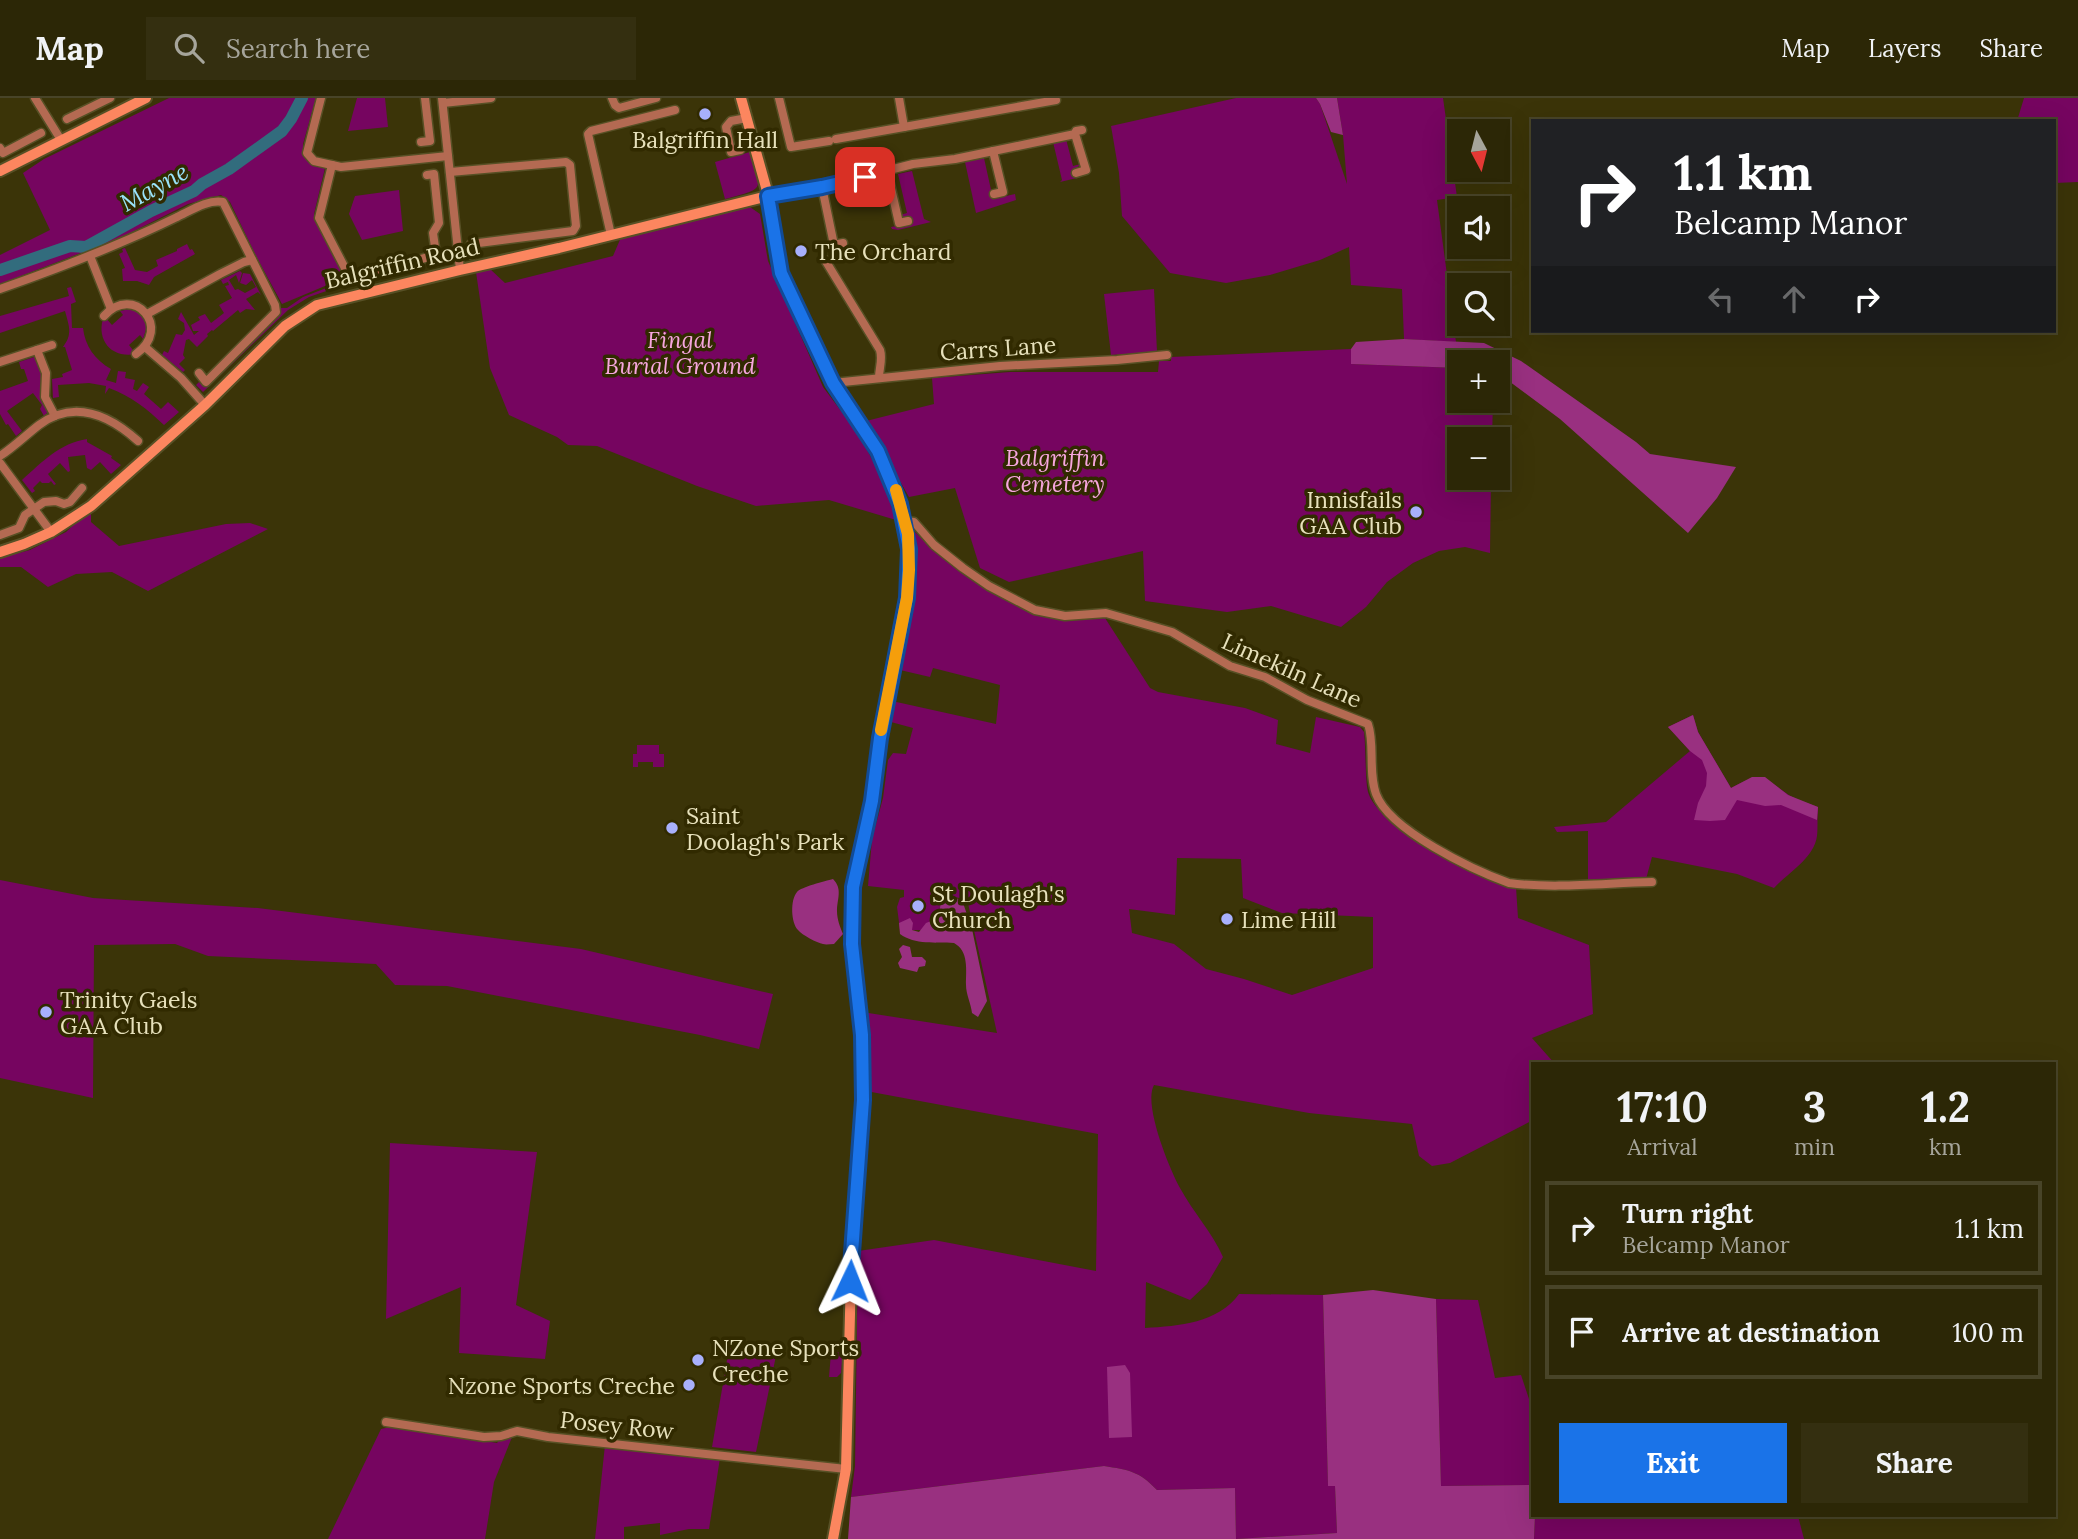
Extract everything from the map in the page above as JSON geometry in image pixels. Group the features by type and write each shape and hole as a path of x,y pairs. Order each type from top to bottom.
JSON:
{"main road":[{"path":"0,171 146,98"},
{"path":"741,98 768,196 781,273 833,383 878,451 905,521 909,549 907,598 885,709 872,801 852,896 852,944 862,1035 863,1100 851,1258 846,1469 833,1539"},
{"name":"Balgriffin Road","path":"0,552 51,532 91,506 205,405 285,326 317,305 768,196"}],"street":[{"path":"35,98 61,140"},
{"path":"68,119 95,102 110,98"},
{"path":"321,98 307,153 314,161 341,167 448,156"},
{"path":"421,142 430,141 425,98"},
{"path":"460,270 443,100 491,98"},
{"path":"612,98 619,108 656,98"},
{"path":"779,98 790,147 1056,100 1055,98"},
{"path":"899,98 904,127"},
{"path":"611,235 588,134 591,131 676,110"},
{"path":"740,150 730,152 726,127 732,121 747,118"},
{"path":"768,196 822,187 913,164 993,151 1079,132 1086,170 1076,173"},
{"path":"1,152 41,133"},
{"path":"993,151 1003,192 994,194"},
{"path":"450,172 566,162 570,165 576,226 573,231 471,244 472,255"},
{"path":"332,166 319,218 348,274 353,276 425,258 432,252 435,243 433,233 439,220 435,174 427,175"},
{"path":"887,171 899,223 908,221"},
{"path":"822,187 834,245 843,243"},
{"path":"0,289 90,256 219,201 226,206 276,312 206,382 199,373"},
{"path":"90,256 111,309"},
{"path":"147,314 220,274 252,260"},
{"path":"825,260 880,350 882,360 879,378"},
{"path":"104,316 122,304 138,307 147,314 152,327 151,336 145,347 136,354"},
{"path":"0,362 52,345"},
{"path":"145,347 181,378 205,405"},
{"path":"37,350 47,380 45,397 55,416"},
{"name":"Carrs Lane","path":"833,383 1000,366 1167,355"},
{"path":"0,456 40,424 55,416 70,413 93,413 121,426 138,441"},
{"path":"0,463 51,532"},
{"path":"0,535 19,528 25,515 44,502 70,502 82,488"},
{"name":"Limekiln Lane","path":"905,521 914,522 934,545 989,586 1035,610 1065,616 1106,613 1172,632 1230,666 1265,677 1307,700 1368,724 1377,797 1384,808 1410,833 1428,845 1509,883 1567,885 1652,882"},
{"name":"Posey Row","path":"386,1422 484,1437 517,1431 548,1437 846,1469"}],"green space":[{"path":"169,98 316,98 303,144 304,156 311,163 325,168 314,214 344,278 282,304 230,202 221,195 188,204 120,238 0,284 0,255 50,230 23,173 44,159"},
{"path":"357,98 385,98 388,127 348,131"},
{"path":"1236,98 1316,98 1347,184 1337,98 1443,98 1447,126 1447,182 1455,182 1457,196 1437,200 1447,275 1447,336 1455,336 1456,342 1404,339 1402,289 1351,285 1349,247 1320,260 1270,275 1226,283 1170,273 1122,216 1119,173 1111,126"},
{"path":"2024,98 2078,98 2078,182 2056,183 2056,119 2018,119"},
{"path":"1066,139 1073,166 1081,164 1074,170 1077,178 1060,182 1062,180 1053,142"},
{"path":"750,152 757,174 757,186 754,190 725,199 715,162"},
{"path":"984,158 993,199 1015,194 1016,200 976,213 965,162"},
{"path":"912,171 924,219 931,222 892,229 891,227 909,224 907,219 900,215 907,213 898,174"},
{"path":"399,190 403,231 362,240 349,214 355,196"},
{"name":"Fingal Burial Ground","path":"750,207 760,214 768,261 823,387 859,435 881,476 896,520 829,500 756,506 697,486 597,446 568,445 557,437 509,415 490,368 476,272 490,269 505,283 613,256 622,235"},
{"path":"187,244 195,254 154,277 149,285 137,281 123,281 122,269 125,268 119,254 123,252 122,249 125,248 135,270 147,272 158,266 156,260"},
{"path":"240,271 242,273 239,283 236,275 229,280 235,290 245,293 256,287 252,280 246,285 240,283 243,273 250,274 261,295 258,292 246,299 255,310 246,309 240,313 238,310 207,334 197,347 189,339 186,340 183,355 185,358 179,364 185,370 183,372 162,355 164,351 168,353 176,334 182,335 185,330 184,323 178,319 181,312 194,335 199,331 193,331 191,325 200,320 198,317 205,314 211,323 224,313 219,305 232,298 225,286 229,285 228,282 223,284 221,280"},
{"path":"334,285 335,288 309,297 288,310 203,392 196,385 199,382 205,387 278,316 280,308 287,308 303,297"},
{"path":"71,287 76,302 71,304 72,328 83,328 92,352 111,369 106,380 116,383 118,371 126,372 125,378 135,380 133,389 137,391 143,383 149,387 144,394 161,409 168,402 179,412 164,425 145,408 124,395 109,388 105,394 106,386 89,383 58,385 59,397 53,398 52,379 63,377 62,374 72,370 63,347 69,334 65,311 0,333 0,316 69,296 67,288"},
{"path":"1154,289 1157,352 1111,355 1104,294"},
{"path":"120,311 139,311 146,318 147,326 143,339 140,335 129,345 136,354 127,355 107,346 102,324 104,316 112,325 123,315"},
{"name":"Balgriffin Cemetery","path":"1351,349 1351,364 1447,368 1447,413 1493,413 1492,427 1447,427 1447,490 1491,490 1490,553 1465,547 1439,551 1413,563 1387,582 1366,607 1341,627 1271,606 1227,612 1145,601 1143,551 1009,582 980,568 955,488 909,497 866,421 934,404 932,378 1010,372 1158,372 1159,361 1171,361 1171,357"},
{"path":"34,357 40,366 41,391 48,412 44,416 40,409 42,405 33,393 7,411 22,431 16,436 0,414 0,391 28,381 19,362"},
{"path":"87,439 87,442 112,456 111,458 121,465 111,474 100,462 91,470 87,468 85,455 68,457 70,471 60,463 48,474 56,484 40,481 32,493 22,480 60,449"},
{"path":"91,508 91,522 119,546 226,524 250,523 268,529 148,591 112,572 76,574 48,587 21,567 0,567 0,558 30,550 66,532"},
{"path":"915,532 965,572 1037,613 1068,620 1105,618 1150,688 1158,692 1245,708 1278,720 1276,744 1310,753 1316,717 1360,727 1364,732 1368,792 1387,818 1443,858 1480,877 1516,887 1518,918 1589,945 1593,1014 1532,1038 1553,1062 1531,1062 1531,1121 1450,1163 1432,1166 1419,1156 1412,1124 1309,1113 1154,1085 1154,1121 1175,1179 1223,1257 1207,1284 1190,1300 1146,1282 1145,1328 1184,1324 1209,1317 1230,1304 1239,1294 1323,1295 1328,1485 1335,1486 1337,1533 1236,1539 1235,1488 1157,1490 1133,1472 1104,1466 851,1497 855,1466 858,1251 934,1240 1096,1271 1098,1134 866,1091 862,1012 997,1033 967,899 940,895 941,930 900,930 897,907 900,898 904,897 904,890 868,886 872,839 883,798 888,760 893,753 906,754 913,728 891,722 892,701 996,724 1000,685 933,668 930,677 900,670 915,589","holes":["1177,858 1241,859 1243,898 1282,913 1373,917 1373,968 1292,995 1206,969 1174,944 1132,933 1129,909 1175,915"]},
{"path":"1693,715 1698,732 1731,788 1760,777 1793,798 1818,807 1817,836 1811,851 1774,888 1737,874 1652,857 1646,879 1588,881 1588,831 1557,832 1554,827 1606,822 1690,751 1668,727"},
{"path":"637,745 659,745 659,754 664,754 664,767 653,767 653,762 638,762 638,767 633,767 633,754 637,754"},
{"path":"0,880 93,898 258,908 581,949 773,994 759,1049 447,986 395,985 376,964 208,956 175,944 94,945 93,1098 0,1078"},
{"path":"390,1143 537,1152 516,1305 550,1321 545,1359 459,1353 461,1287 386,1319"},
{"path":"1436,1299 1478,1300 1495,1378 1521,1375 1531,1405 1531,1485 1441,1486"},
{"path":"730,1343 777,1351 756,1452 712,1447"},
{"path":"814,1348 843,1353 841,1373 837,1377 829,1377 831,1353"},
{"path":"395,1426 497,1443 507,1431 514,1432 494,1482 485,1539 328,1539 381,1429"},
{"path":"605,1445 720,1458 709,1529 689,1529 660,1535 660,1523 624,1527 624,1539 595,1539"},
{"path":"1535,1517 1798,1517 1804,1539 1534,1539"}],"shaded area":[{"path":"1316,98 1337,98 1343,135 1331,132"},
{"path":"1404,339 1484,343 1498,350 1447,350 1447,368 1351,364 1351,349 1356,342"},
{"path":"1510,356 1650,454 1736,467 1717,498 1688,533 1560,419 1510,382"},
{"path":"1693,715 1698,732 1731,788 1752,777 1765,777 1788,795 1818,807 1817,820 1781,805 1765,806 1737,800 1725,820 1694,820 1706,786 1707,773 1702,760 1668,727"},
{"path":"833,879 839,890 837,914 843,934 834,944 824,944 810,939 798,930 792,906 799,890"},
{"path":"947,896 962,900 972,929 987,1001 978,1017 972,1013 966,988 966,961 959,946 954,943 919,941 900,934 899,923 910,918 913,923 912,930 919,932 926,923 939,918 941,898"},
{"path":"903,945 910,947 912,957 922,957 926,961 925,966 919,967 917,972 900,968 898,963 902,957 899,949"},
{"path":"1373,1290 1436,1299 1441,1486 1531,1485 1531,1517 1535,1517 1534,1539 1236,1539 1337,1533 1335,1486 1328,1486 1323,1295"},
{"path":"1125,1365 1130,1373 1132,1437 1109,1438 1107,1367"},
{"path":"1104,1466 1133,1472 1157,1490 1235,1488 1236,1539 848,1539 851,1497"}],"waterway":[{"name":"Mayne","path":"0,270 70,246 86,247 194,191 282,131 302,98"}],"slow traffic":[{"path":"881,730 907,598 909,570 908,534 896,490"}],"place":[{"name":"Balgriffin Hall","path":"705,114"},
{"name":"The Orchard","path":"801,251"},
{"name":"Innisfails GAA Club","path":"1416,512"},
{"name":"Saint Doolagh's Park","path":"672,828"},
{"name":"St Doulagh's Church","path":"918,906"},
{"name":"Lime Hill","path":"1227,919"},
{"name":"Trinity Gaels GAA Club","path":"46,1012"},
{"name":"NZone Sports Creche","path":"698,1360"},
{"name":"Nzone Sports Creche","path":"689,1385"}],"route":[{"path":"850,1281 863,1100 862,1035 852,944 853,887 872,801 880,738 907,598 908,534 894,487 878,451 833,383 781,273 768,196 865,177"}]}
